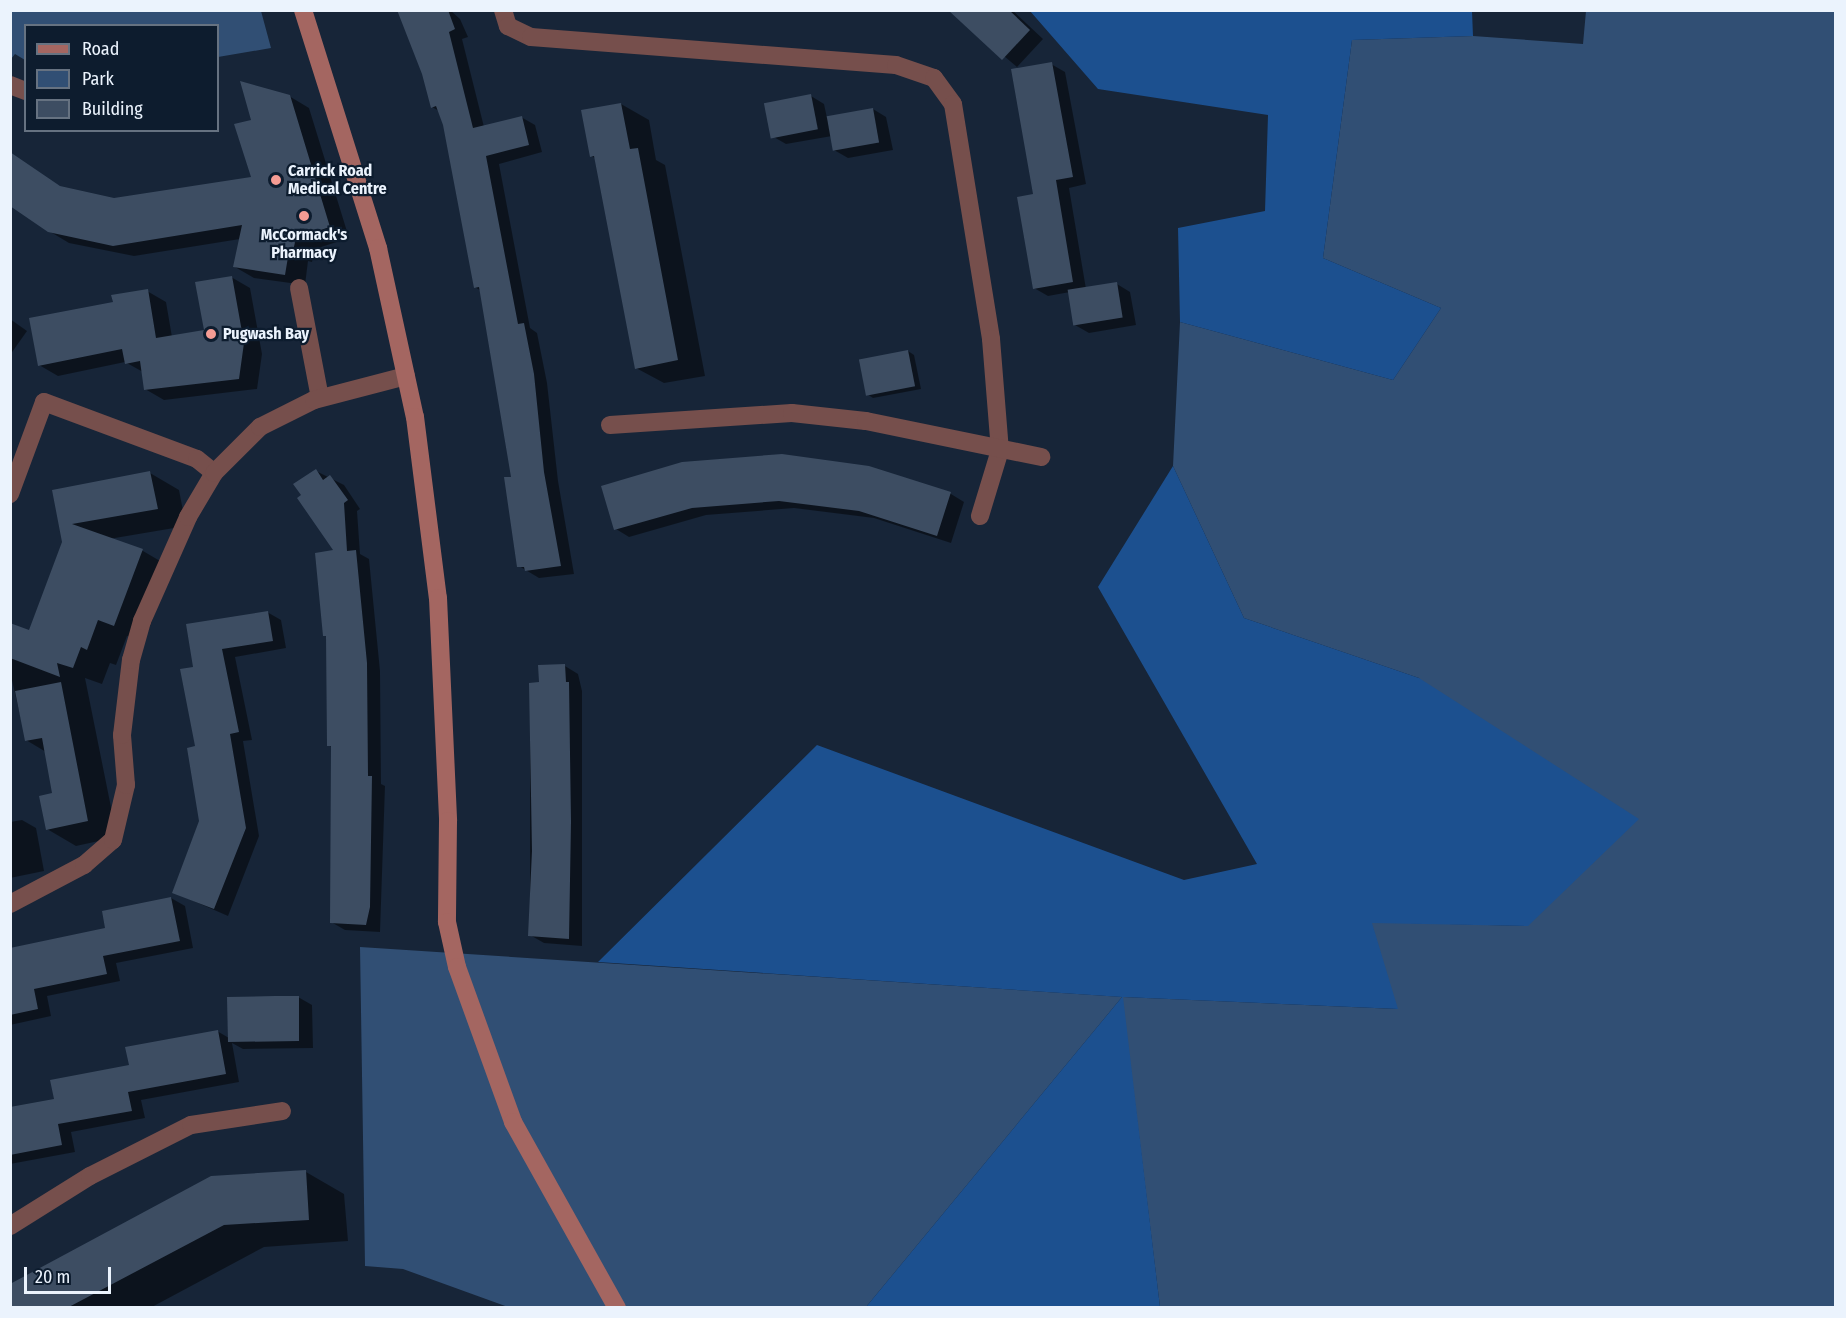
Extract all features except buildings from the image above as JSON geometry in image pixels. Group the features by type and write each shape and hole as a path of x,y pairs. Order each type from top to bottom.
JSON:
{"street":[{"path":"303,10 378,248 406,376 431,523 438,598 448,820 447,922 452,944 513,1122 617,1308"},
{"path":"503,10 508,26 531,37 896,65 934,78 953,104 991,339 1000,450 980,516"},
{"path":"299,288 320,398"},
{"path":"10,904 84,865 113,840 126,785 122,735 131,660 142,621 188,517 214,473 260,426 320,398 406,376"},
{"path":"10,494 44,402 197,459 214,473"},
{"path":"610,426 792,413 866,421 1041,457"},
{"path":"10,1226 90,1176 191,1125 282,1111"}],"green space":[{"path":"11,10 261,11 271,48 219,57 219,24 24,24 24,59 15,54 11,59"},
{"path":"1586,11 1835,11 1835,1307 1160,1307 1122,997 866,1307 508,1307 403,1269 365,1266 360,947 1123,997 1397,1009 1371,922 1528,926 1419,678 1244,618 1173,466 1180,322 1393,380 1441,308 1323,258 1352,40 1473,36 1583,44"}],"shaded area":[{"path":"1030,11 1472,11 1473,36 1352,40 1323,258 1441,308 1393,380 1180,322 1178,228 1265,211 1268,115 1098,89"},
{"path":"1173,466 1244,618 1419,678 1639,819 1528,926 1372,923 1398,1009 1123,997 1160,1307 866,1307 1122,997 598,962 817,745 1184,880 1257,864 1098,587"}],"place":[{"name":"Carrick Road Medical Centre","path":"276,180"},
{"name":"McCormack's Pharmacy","path":"304,216"},
{"name":"Pugwash Bay","path":"211,334"}]}
